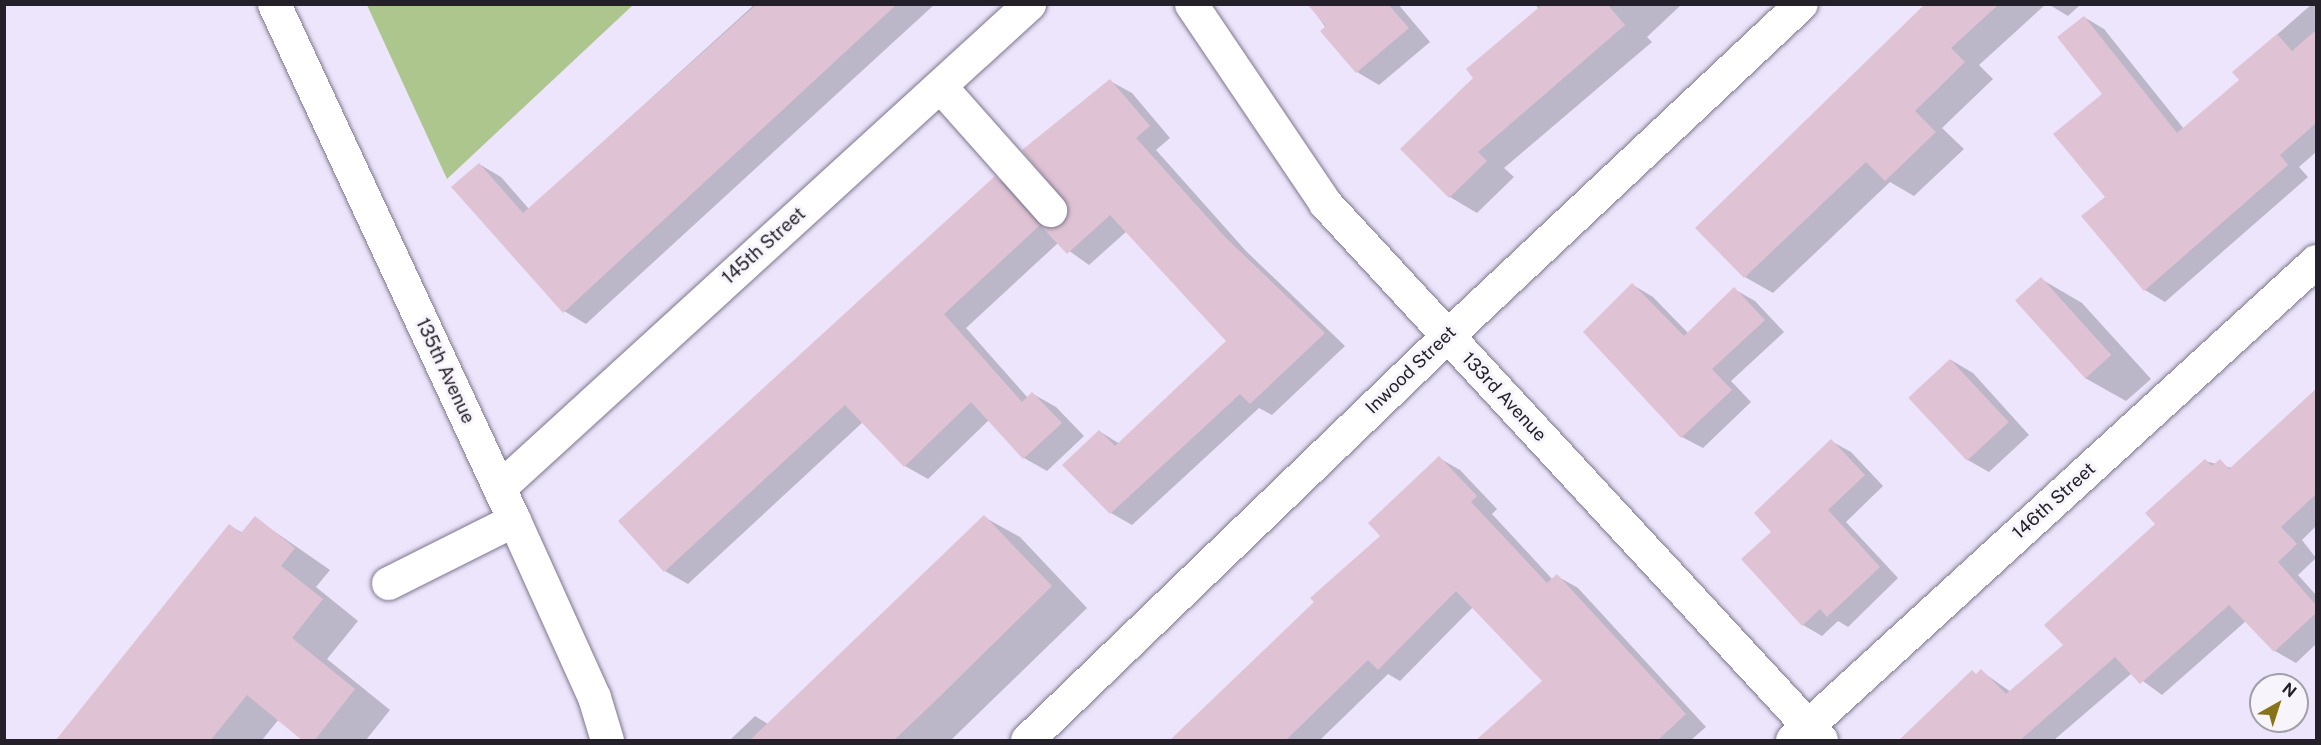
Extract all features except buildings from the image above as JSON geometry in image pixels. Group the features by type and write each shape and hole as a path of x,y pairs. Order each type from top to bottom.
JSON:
{"street":[{"name":"135th Avenue","path":"274,4 594,697 607,741"},
{"name":"145th Street","path":"499,488 1029,4"},
{"name":"133rd Avenue","path":"1191,4 1325,203 1807,736"},
{"name":"Inwood Street","path":"1027,741 1447,336 1801,4"},
{"path":"940,86 1050,210"},
{"name":"146th Street","path":"1807,736 2316,261"},
{"path":"388,583 514,520"}],"green space":[{"path":"367,5 633,5 447,179"}]}
